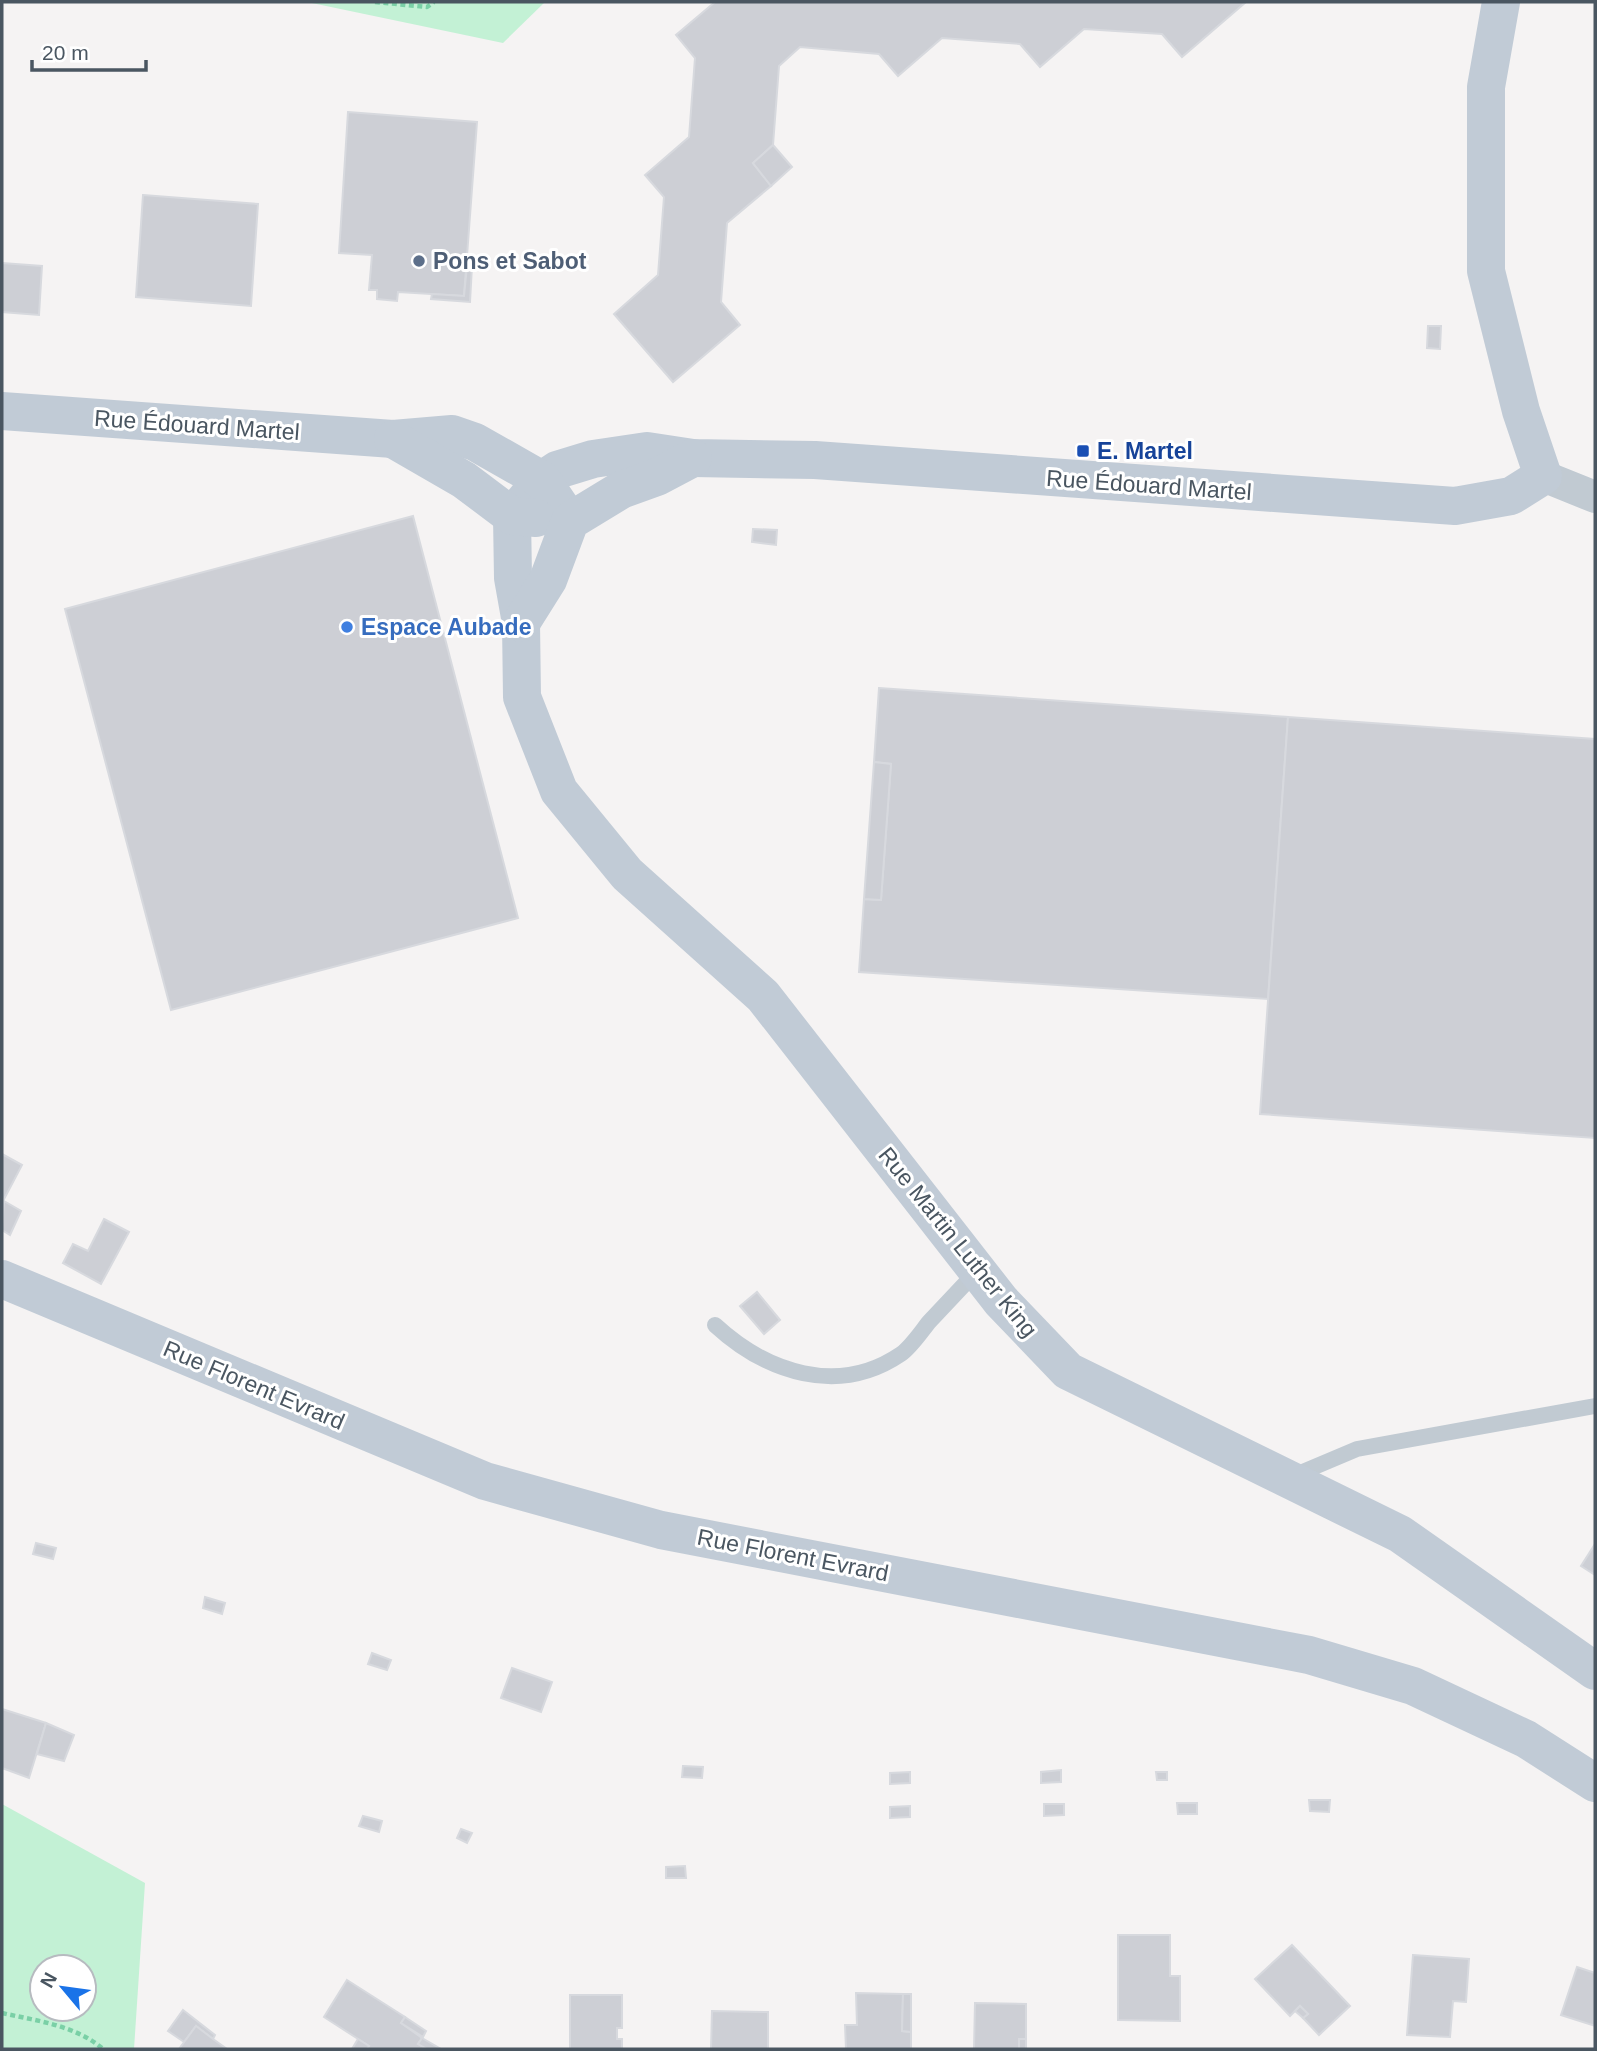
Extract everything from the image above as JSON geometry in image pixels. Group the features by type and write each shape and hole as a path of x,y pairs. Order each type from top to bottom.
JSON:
{"street":[{"path":"1501,2 1486,87 1486,271 1521,411 1542,476 1595,497"},
{"name":"Rue Édouard Martel","path":"2,411 393,439 452,434 487,448 542,480 570,521"},
{"name":"Rue Édouard Martel","path":"393,439 464,480 512,516"},
{"path":"512,516 542,480 557,470 593,459 647,451 693,458"},
{"path":"512,516 570,521 621,490 657,477 693,458"},
{"name":"Rue Édouard Martel","path":"693,458 816,460 1455,506 1511,496 1542,476"},
{"name":"Rue Martin Luther King","path":"512,516 513,578 521,623 522,696 559,791 628,874 764,996 977,1271 1068,1371 1284,1480 1400,1534 1595,1671"},
{"path":"521,623 548,580 570,521"},
{"name":"Rue Florent Evrard","path":"2,1279 485,1481 661,1530 1309,1655 1413,1686 1525,1739 1595,1783"}],"lane":[{"path":"715,1325 738,1346 780,1369 827,1377 871,1369 902,1353 977,1271"},
{"path":"1284,1480 1357,1450 1595,1406"}],"path":[{"path":"375,2 427,7 434,2"},
{"path":"2,2013 88,2036 103,2049"}],"green space":[{"path":"307,2 545,2 503,43"},
{"path":"2,1804 145,1883 134,2049 2,2049"}],"building":[{"path":"715,2 1246,2 1182,57 1162,34 1084,29 1040,67 1020,44 942,38 898,76 879,54 800,47 779,66 773,145 753,163 771,186 727,223 721,302 740,325 673,382 614,314 658,275 664,197 645,175 689,137 695,58 676,35"},
{"path":"348,112 477,122 464,296 398,292 397,301 377,299 377,290 369,290 372,255 339,253"},
{"path":"773,145 792,167 771,186 753,163"},
{"path":"143,195 258,204 251,306 136,297"},
{"path":"2,263 42,266 39,315 2,312"},
{"path":"467,266 472,266 470,302 431,299 432,294 464,296"},
{"path":"1428,326 1441,326 1440,349 1427,348"},
{"path":"413,516 518,918 171,1010 65,609"},
{"path":"753,529 777,530 776,545 752,542"},
{"path":"879,688 1288,717 1268,999 859,972 864,899 881,900 891,764 874,762"},
{"path":"1288,717 1595,739 1595,1138 1260,1114"},
{"path":"874,762 891,764 881,900 864,899"},
{"path":"2,1154 22,1165 2,1203"},
{"path":"4,1201 21,1211 10,1235 2,1230"},
{"path":"104,1219 129,1232 101,1284 63,1263 73,1244 88,1251"},
{"path":"757,1292 780,1320 764,1334 740,1306"},
{"path":"36,1543 56,1548 53,1559 33,1554"},
{"path":"1595,1544 1595,1575 1581,1566"},
{"path":"205,1597 225,1603 222,1614 203,1608"},
{"path":"372,1653 391,1660 387,1670 368,1664"},
{"path":"512,1668 552,1682 541,1712 501,1698"},
{"path":"2,1709 46,1723 29,1778 2,1768"},
{"path":"46,1723 74,1735 64,1761 37,1754"},
{"path":"683,1766 703,1767 702,1778 682,1777"},
{"path":"1061,1770 1061,1782 1041,1783 1041,1772"},
{"path":"910,1772 910,1783 890,1784 890,1773"},
{"path":"1156,1772 1167,1772 1167,1780 1157,1780"},
{"path":"1309,1800 1330,1800 1329,1812 1310,1811"},
{"path":"1177,1803 1197,1803 1197,1814 1178,1814"},
{"path":"1044,1804 1064,1804 1064,1815 1044,1816"},
{"path":"910,1806 910,1817 890,1818 890,1807"},
{"path":"363,1816 382,1821 379,1832 359,1826"},
{"path":"461,1829 472,1833 467,1843 457,1838"},
{"path":"685,1866 686,1878 666,1878 666,1867"},
{"path":"1118,1935 1170,1935 1170,1976 1180,1976 1180,2021 1118,2020"},
{"path":"1292,1945 1350,2006 1319,2035 1303,2018 1308,2014 1300,2006 1290,2016 1255,1979"},
{"path":"1413,1955 1469,1959 1466,2002 1453,2001 1450,2037 1407,2035"},
{"path":"1577,1967 1595,1973 1595,2026 1561,2015"},
{"path":"347,1980 405,2017 401,2023 422,2038 418,2044 427,2049 367,2049 369,2046 324,2017"},
{"path":"856,1993 903,1994 902,2031 911,2032 911,2049 846,2049 845,2025 857,2025"},
{"path":"903,1994 911,1994 911,2032 902,2031"},
{"path":"570,1995 622,1995 622,2028 617,2028 617,2039 622,2039 622,2049 570,2049"},
{"path":"975,2003 1026,2004 1026,2039 1019,2039 1019,2049 974,2049"},
{"path":"1300,2006 1308,2014 1303,2018 1295,2011"},
{"path":"183,2010 215,2035 213,2039 196,2026 184,2042 168,2031"},
{"path":"712,2011 768,2012 768,2049 711,2049"},
{"path":"405,2017 426,2031 423,2037 401,2023"},
{"path":"196,2026 213,2039 227,2049 179,2049"},
{"path":"422,2038 441,2049 427,2049 418,2044"},
{"path":"358,2039 369,2046 367,2049 352,2049"},
{"path":"1019,2039 1026,2039 1026,2049 1019,2049"}],"place":[{"name":"Pons et Sabot","path":"419,261"},
{"name":"E. Martel","path":"1083,451"},
{"name":"Espace Aubade","path":"347,627"}]}
